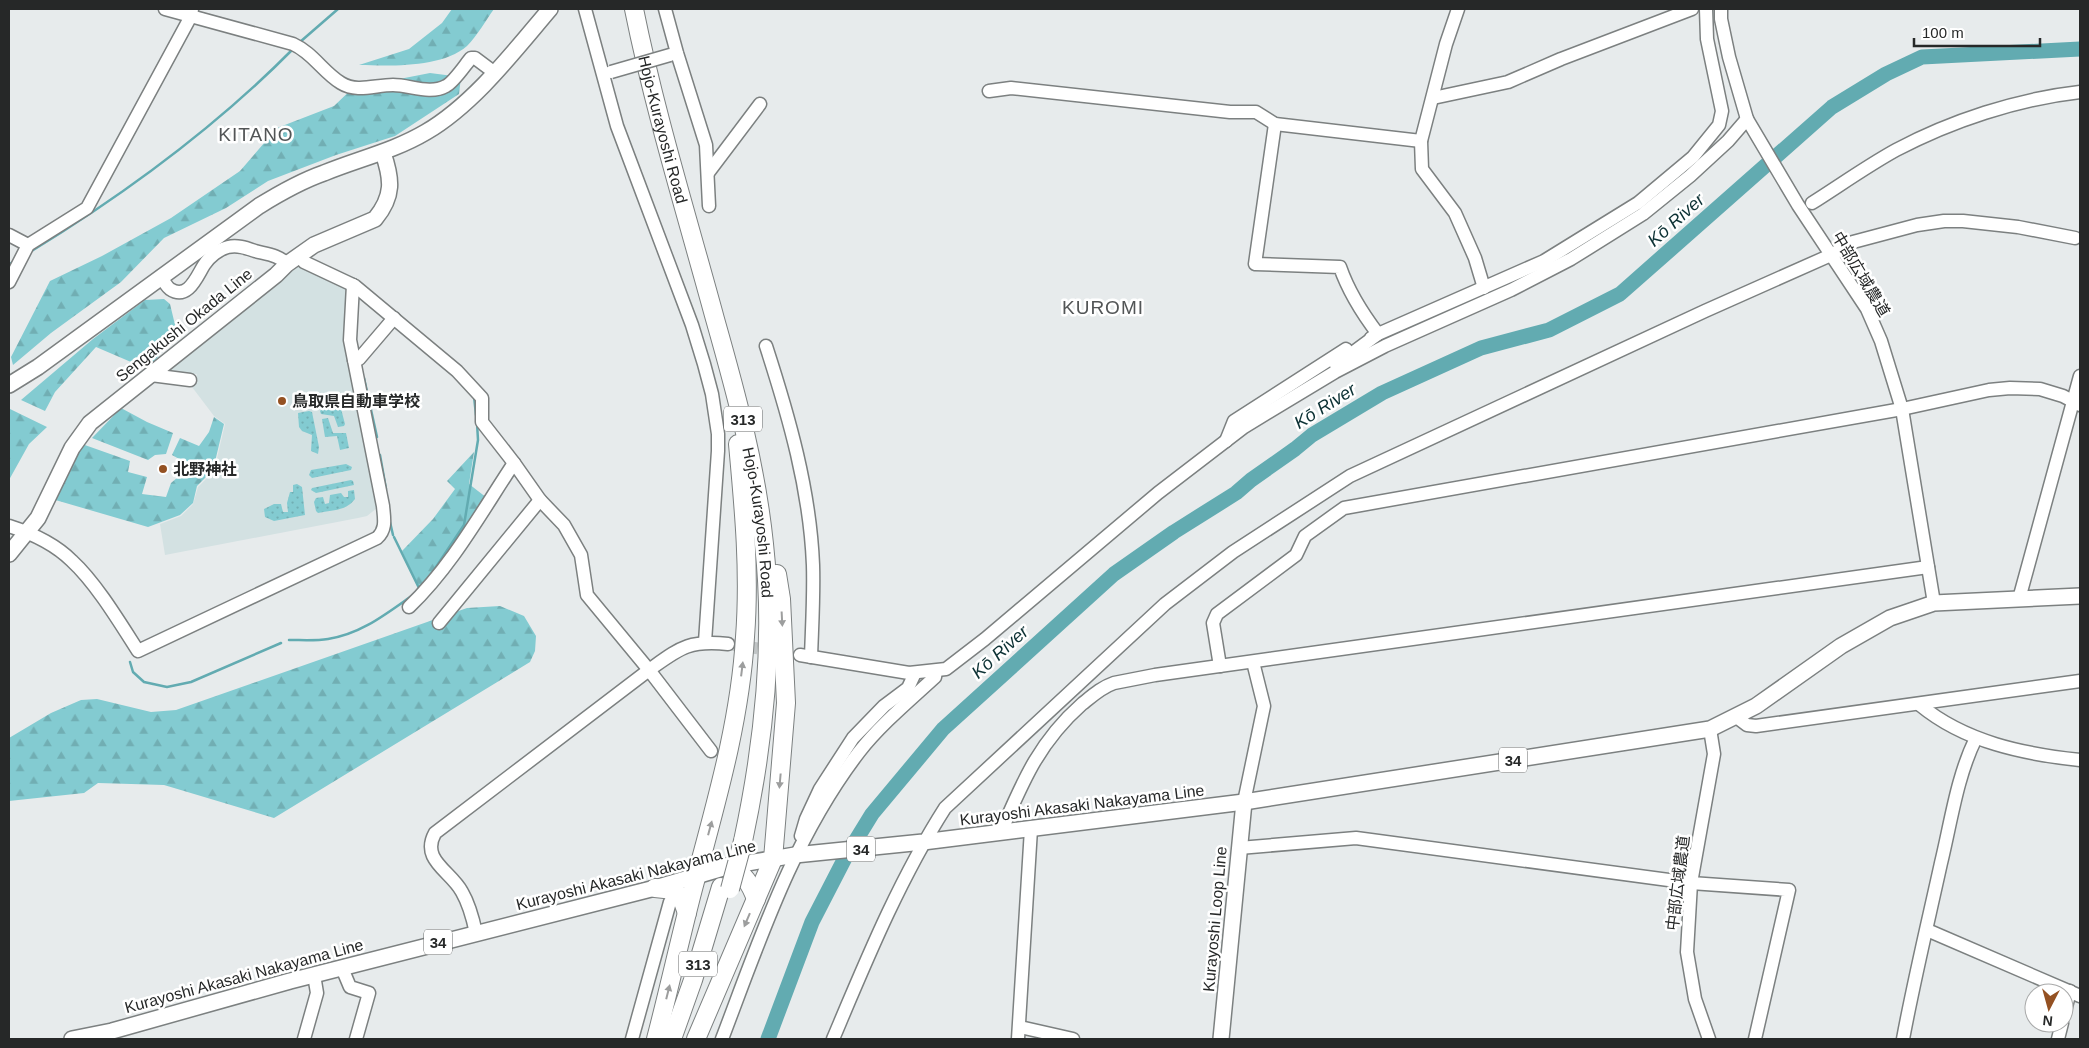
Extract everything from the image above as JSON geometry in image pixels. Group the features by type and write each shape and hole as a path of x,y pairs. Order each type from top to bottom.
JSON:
{"highway":[{"name":"Hojo-Kurayoshi Road","path":"626,9 641,73 742,435"},
{"name":"Hojo-Kurayoshi Road","path":"634,9 742,435 764,546 768,592 768,638 762,736 755,787 680,1039"},
{"path":"696,1039 773,859 786,703 780,599 765,490 742,435"},
{"path":"656,1039 730,748 745,639 748,560 742,435"},
{"path":"730,866 741,872 751,885 756,899"},
{"path":"655,888 674,890 682,899 687,913"},
{"name":"Hojo-Kurayoshi Road","path":"672,1039 725,888"}],"main road":[{"path":"9,385 38,367 160,276 259,206 290,188 323,173 383,153 427,132 449,117 495,73 550,9"},
{"name":"Sengakushi Okada Line","path":"9,554 38,518 72,448 90,423 314,244 375,219 381,212 391,187 390,173 383,153"},
{"name":"Kurayoshi Akasaki Nakayama Line","path":"72,1039 98,1036 314,975 655,888 730,866 801,855 1031,829 1244,802 1710,729 1756,706 1841,646 1890,618 1934,603 2080,596"},
{"name":"Kurayoshi Loop Line","path":"1221,1039 1244,802"}],"street":[{"path":"166,9 191,12 294,44 306,50 340,82 350,87 364,88 394,85 434,90 447,86 472,58 475,58 495,73"},
{"path":"585,9 606,73 617,126 692,325 712,394 718,434 718,450 705,642"},
{"path":"665,9 673,54 706,145 710,206"},
{"path":"1458,9 1446,44 1421,141 1422,169 1455,213 1475,258 1484,288"},
{"path":"1433,98 1508,82 1692,9"},
{"path":"1226,441 1234,420 1341,352 1544,260 1638,203 1693,157 1719,125 1722,110 1707,39 1706,9"},
{"name":"中部広域農道","path":"1721,9 1721,19 1729,57 1747,119 1867,310 1881,341 1902,409 1934,603"},
{"path":"9,282 28,245 87,208 191,12"},
{"path":"606,73 673,54"},
{"path":"990,91 1010,88 1230,112 1256,112 1275,124 1421,141"},
{"path":"1812,203 1894,151 1930,133 1984,114 2024,103 2080,92"},
{"path":"708,173 760,104"},
{"path":"766,346 789,419 801,471 808,520 813,565 805,656 883,670 915,672 946,668 985,640 1158,493 1226,441 1282,403 1385,346 1511,290 1571,259 1643,214 1690,176 1728,141 1747,119"},
{"path":"1275,124 1255,264 1340,267 1360,310 1378,334"},
{"path":"833,1039 919,842 945,808 1165,604 1233,552 1350,476 1853,242 1917,225 1944,221 1964,221 2018,227 2075,238"},
{"path":"9,235 28,245"},
{"path":"160,276 170,289 178,291 187,290 194,284 204,265 214,254 226,247 232,246 304,262 353,285 457,371 482,398 482,422 514,462 540,500 564,525 581,556 587,595 649,670 711,750"},
{"path":"9,526 28,532 55,548 76,565 138,651 369,543 382,534 385,527 381,496 350,333 353,285"},
{"path":"354,360 359,359 394,318"},
{"path":"1327,377 1344,359 1378,334"},
{"path":"151,375 174,380 190,380"},
{"path":"2019,599 2077,403 2080,376"},
{"path":"1220,666 1213,623 1217,614 1296,555 1305,536 1344,508 1902,409 1988,390 2010,388 2040,390 2063,396 2077,403"},
{"path":"409,607 441,572 514,462"},
{"path":"439,622 540,500"},
{"path":"1002,832 1026,775 1044,745 1075,710 1107,685 1220,666 1928,567"},
{"path":"476,933 462,891 431,851 430,842 435,833 649,670 681,648 705,642 728,644"},
{"path":"1244,802 1264,706 1253,662"},
{"path":"722,1039 778,892 801,855 831,792 861,750 935,677 936,670"},
{"path":"801,855 806,819 820,789 853,738 884,706 908,688 915,672"},
{"path":"1735,716 1747,726 1756,726 1920,705 2080,681"},
{"path":"1920,705 1938,720 1976,738 2022,752 2080,760"},
{"name":"中部広域農道","path":"1710,729 1714,754 1691,883 1687,952 1695,999 1710,1039"},
{"path":"1903,1039 1913,987 1966,757 1976,738"},
{"path":"1031,829 1019,1033 1073,1039"},
{"path":"1239,848 1356,838 1691,883 1789,890 1755,1039"},
{"path":"632,1039 670,902"},
{"path":"1927,930 2075,993"},
{"path":"342,968 350,987 368,993 356,1039"},
{"path":"304,1039 317,993 314,975"}],"shaded area":[{"name":"鳥取県自動車学校","path":"298,264 351,286 349,309 378,503 377,508 367,516 358,518 165,555 160,524 181,516 193,504 198,487 214,471 225,424 214,416 192,387 197,374 160,376"}],"green space":[{"path":"452,9 494,9 467,46 444,58 415,64 359,65 409,49 442,23"},
{"path":"430,73 461,77 459,94 395,136 336,155 268,181 226,208 164,238 121,282 51,333 13,365 11,357 50,281 102,256 171,218 240,171 277,128 334,106 356,85 384,82"},
{"path":"164,299 170,304 176,329 171,341 153,363 138,365 96,347 55,392 45,411 21,400 93,339 145,300"},
{"path":"340,405 345,424 338,427 334,416 321,414 320,411"},
{"path":"121,408 173,433 166,454 155,455 148,460 92,438"},
{"path":"10,409 47,427 29,444 9,480"},
{"path":"312,412 319,447 318,454 311,451 312,435 302,431 299,427 298,413"},
{"path":"214,417 224,424 213,470 197,486 193,503 180,515 148,527 52,499 82,444 130,461 128,472 147,477 142,494 166,497 171,483 178,477 181,460 172,455 180,438 199,446 209,432"},
{"path":"328,418 333,433 346,433 349,448 340,450 337,436 325,437 322,419"},
{"path":"474,452 469,484 487,498 421,592 402,551 433,519 455,489 447,481"},
{"path":"346,464 352,467 351,470 312,478 309,475 311,470"},
{"path":"351,480 354,485 316,493 311,490 312,488"},
{"path":"297,484 302,487 305,515 274,521 265,517 264,509 274,504 281,504 283,512 288,512 287,503 290,492 293,492 293,485"},
{"path":"354,490 355,499 348,506 318,513 316,511 314,502 316,498 323,497 325,504 329,503 330,495 341,493 344,497 348,497 348,491"},
{"path":"500,606 524,616 536,636 535,651 530,662 274,818 164,785 98,783 84,793 9,801 9,738 51,713 81,700 97,699 151,712 176,710 467,608"}],"waterway":[{"path":"300,42 338,9"},
{"path":"30,252 100,207 168,158 233,105 294,48"},
{"name":"Kō River","path":"768,1039 812,922 845,858 872,814 943,729 1114,574 1174,532 1236,493 1312,435 1382,393 1481,348 1549,330 1620,294 1832,107 1886,74 1922,57 2080,49"},
{"path":"9,264 15,261"},
{"path":"364,378 377,437"},
{"path":"474,396 476,415"},
{"path":"434,570 464,525 478,440 477,423"},
{"path":"380,455 386,489"},
{"path":"390,522 393,535"},
{"path":"394,537 419,588"},
{"path":"289,640 323,640 351,633 373,622 413,595"},
{"path":"130,662 133,672 144,682 167,687 191,682 281,643"}],"tunnel":[{"path":"728,644 775,651"}],"place":[{"name":"鳥取県自動車学校","path":"282,401"},
{"name":"北野神社","path":"163,469"}],"district":[{"name":"KITANO","path":"256,134"},
{"name":"KUROMI","path":"1103,307"}]}
